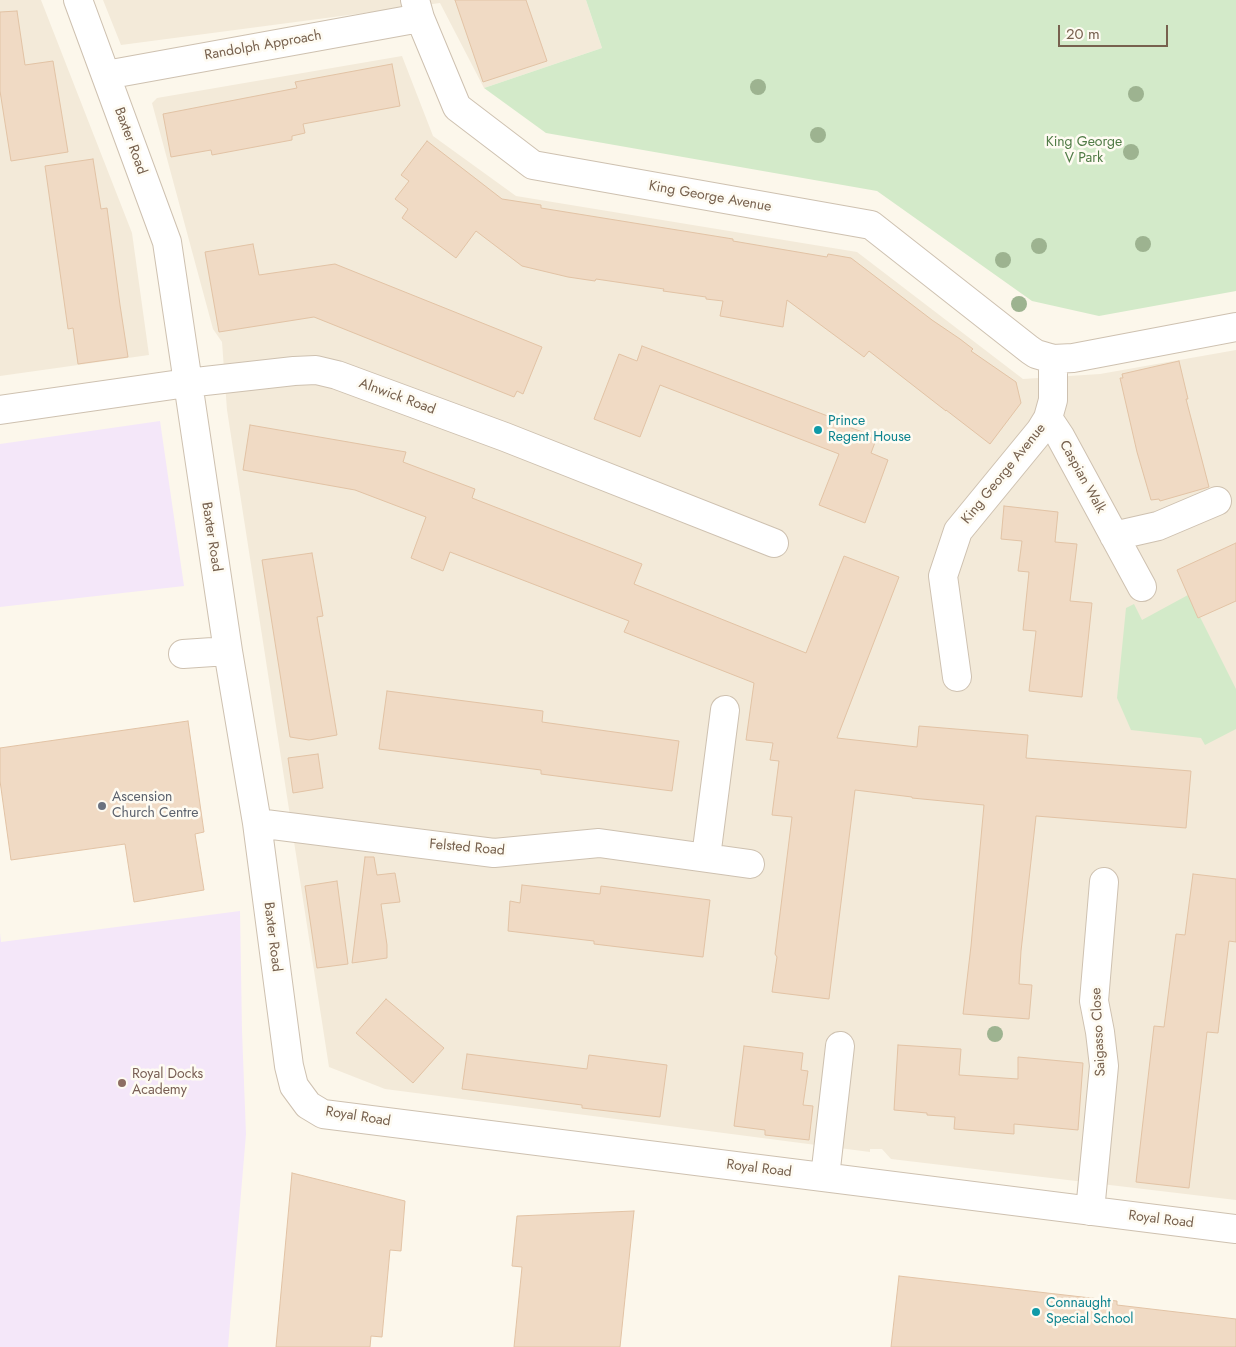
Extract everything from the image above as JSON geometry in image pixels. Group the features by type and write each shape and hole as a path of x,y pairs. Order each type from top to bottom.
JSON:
{"street":[{"name":"Baxter Road","path":"78,0 167,242 228,651 257,823 289,1066 294,1086"},
{"name":"Randolph Approach","path":"106,75 418,9"},
{"name":"King George Avenue","path":"418,9 457,107 533,165 871,225 1030,350 1036,354 1053,359 1073,358 1236,327"},
{"name":"King George Avenue","path":"957,677 944,576 958,531 1040,431 1048,418 1053,400 1053,359"},
{"name":"Alnwick Road","path":"0,410 188,384 316,370 337,375 505,437 774,543"},
{"name":"Caspian Walk","path":"1048,418 1060,436 1142,587"},
{"path":"1114,536 1158,526 1217,501"},
{"path":"184,654 228,651"},
{"path":"706,857 725,710"},
{"name":"Felsted Road","path":"257,823 494,853 599,843 750,864"},
{"name":"Saigasso Close","path":"1090,1211 1104,1066 1094,1001 1104,882"},
{"path":"824,1177 840,1046"},
{"name":"Royal Road","path":"294,1086 308,1105 324,1114 1236,1229"}],"shaded area":[{"path":"0,0 41,0 132,233 149,355 0,376"},
{"path":"103,0 586,0 602,48 484,88 440,3 121,45"},
{"path":"402,56 433,136 516,196 857,252 1023,379 1100,374 1236,350 1236,1200 891,1159 882,1149 870,1149 870,1152 385,1089 329,1067 227,410 222,342 213,329 152,103 157,98"},
{"path":"160,421 184,586 0,607 0,444"},
{"name":"Royal Docks Academy","path":"240,911 246,1134 228,1347 0,1347 0,933 1,942"}],"green space":[{"name":"King George V Park","path":"586,0 1236,0 1236,291 1099,316 1032,301 877,191 546,133 484,88 602,48"},
{"path":"1188,595 1198,618 1200,617 1236,689 1236,729 1205,745 1201,738 1131,730 1117,698 1126,608 1134,604 1142,620"}],"building":[{"path":"455,0 526,0 547,61 483,82"},
{"path":"17,11 25,65 53,61 68,152 11,161 0,91 0,12"},
{"path":"392,64 400,106 303,124 305,133 292,136 292,140 212,155 211,150 171,157 163,114 297,88 295,82"},
{"path":"427,141 502,199 541,205 541,208 733,239 733,241 827,257 828,254 851,258 973,349 971,351 1016,382 1021,403 990,444 869,351 864,357 787,300 783,327 720,316 723,301 663,291 664,289 568,277 522,266 476,231 456,258 402,218 408,209 395,199 409,181 401,175"},
{"path":"93,159 101,209 107,208 128,357 78,364 73,328 68,329 45,166"},
{"path":"253,244 259,275 335,264 542,347 523,394 517,391 514,397 314,317 219,332 205,252"},
{"name":"Prince Regent House","path":"642,346 841,421 840,424 877,437 871,453 888,460 865,523 819,505 839,454 660,385 640,437 594,419 619,354 637,361"},
{"path":"1179,361 1188,399 1186,399 1209,487 1160,501 1159,499 1151,500 1137,452 1120,378 1123,378 1122,374"},
{"path":"250,425 406,452 403,462 475,489 472,498 642,564 634,584 806,653 844,556 899,577 837,738 917,747 919,726 1028,735 1026,758 1191,771 1186,828 1036,816 1019,984 1032,985 1029,1019 963,1014 984,805 855,790 829,999 772,992 792,817 772,815 779,761 770,760 773,743 746,740 754,683 624,632 629,621 450,552 443,571 411,558 426,517 355,490 243,470"},
{"path":"1004,506 1058,512 1055,542 1077,544 1070,601 1092,603 1082,697 1029,691 1036,631 1023,630 1029,572 1018,571 1022,541 1001,539"},
{"path":"1236,543 1236,601 1198,618 1177,570"},
{"path":"312,553 323,616 317,617 337,735 309,740 290,737 262,560"},
{"path":"387,691 543,711 542,722 679,741 672,791 541,774 541,770 379,749"},
{"name":"Ascension Church Centre","path":"188,721 204,832 195,834 204,890 134,902 125,844 11,860 0,781 0,748"},
{"path":"318,754 323,788 293,793 288,758"},
{"path":"365,857 374,857 377,875 395,873 400,902 381,904 387,958 352,963"},
{"path":"1193,874 1236,879 1236,942 1229,941 1218,1033 1207,1032 1189,1188 1136,1182 1154,1026 1164,1027 1176,934 1185,935"},
{"path":"337,881 348,964 317,968 305,886"},
{"path":"522,885 600,894 601,886 710,900 703,957 594,944 594,941 508,931 510,901 520,903"},
{"path":"386,999 444,1048 413,1083 356,1033"},
{"path":"898,1045 961,1049 959,1075 1018,1079 1018,1057 1083,1063 1078,1130 1014,1124 1014,1134 954,1129 955,1117 894,1110"},
{"path":"744,1046 803,1053 801,1070 808,1071 803,1105 813,1106 809,1140 765,1135 765,1130 734,1126"},
{"path":"467,1054 587,1069 589,1055 667,1065 660,1117 582,1108 582,1105 462,1089"},
{"path":"292,1173 405,1201 401,1251 390,1250 382,1337 371,1336 370,1347 276,1347"},
{"path":"634,1211 620,1347 514,1347 522,1267 512,1266 517,1216"},
{"name":"Connaught Special School","path":"899,1276 1117,1301 1117,1305 1236,1319 1236,1347 891,1347"}],"place":[{"name":"Prince Regent House","path":"818,430"},
{"name":"Ascension Church Centre","path":"102,806"},
{"name":"Royal Docks Academy","path":"122,1083"},
{"name":"Connaught Special School","path":"1036,1312"}]}
